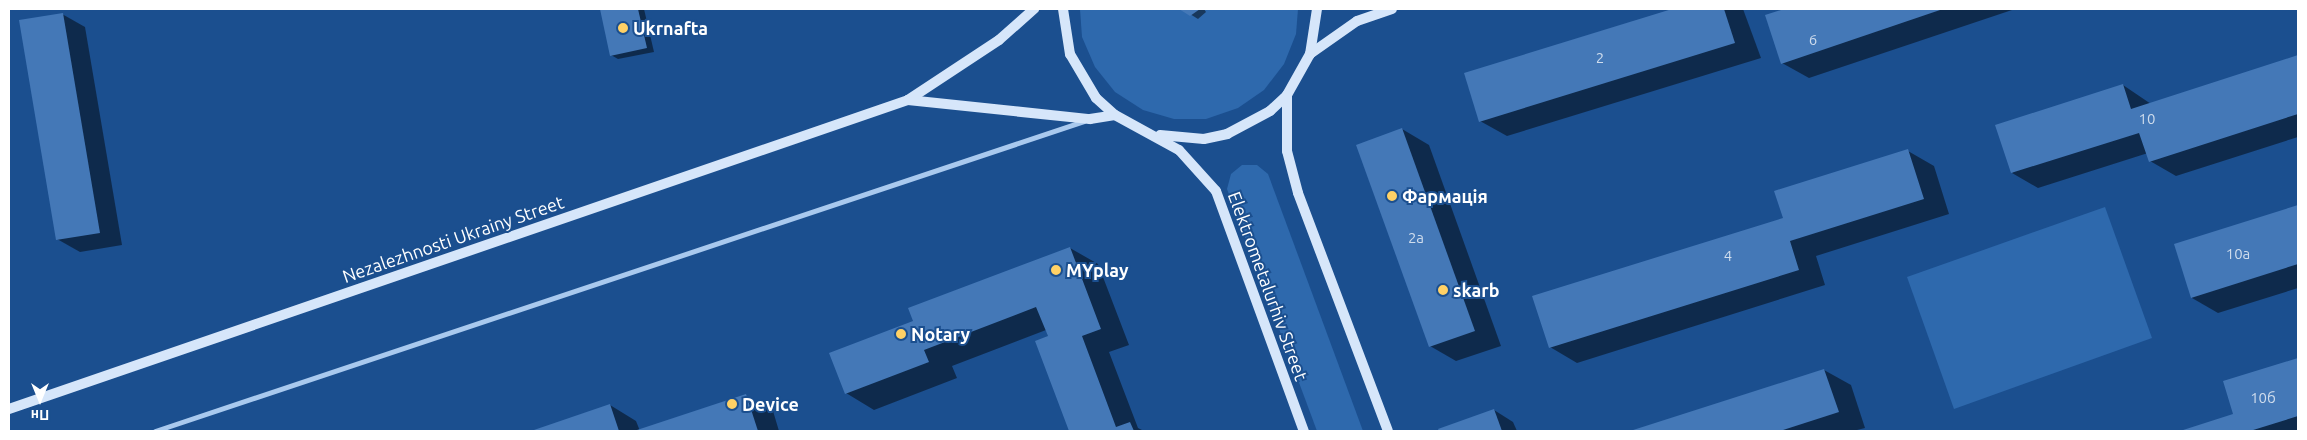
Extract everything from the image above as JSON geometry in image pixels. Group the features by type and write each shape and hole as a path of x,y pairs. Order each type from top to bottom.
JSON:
{"main road":[{"path":"908,100 999,40 1034,9"},
{"name":"Elektrometalurhiv Street","path":"1063,9 1070,54 1080,77 1115,115 1156,135 1192,162 1216,191 1304,431"},
{"path":"1156,135 1180,139 1228,134 1256,120 1287,95 1310,54 1317,9"},
{"path":"1310,54 1357,21 1392,9"},
{"path":"1287,95 1284,135 1293,176 1388,431"},
{"path":"908,100 1090,119 1115,115"},
{"name":"Nezalezhnosti Ukrainy Street","path":"9,409 908,100"}],"street":[{"path":"155,431 1090,119"}],"shaded area":[{"path":"1080,9 1298,9 1296,34 1284,64 1264,90 1238,108 1206,119 1174,119 1143,110 1115,92 1095,67 1082,37"},
{"path":"1242,165 1257,165 1268,174 1363,431 1317,431 1227,189 1231,174"},
{"path":"2105,207 2152,338 1954,409 1907,277"}],"building":[{"name":"Ukrnafta","path":"600,9 638,9 647,48 610,56"},
{"path":"1179,9 1200,9 1190,16"},
{"path":"1672,9 1724,9 1735,43 1479,122 1464,73"},
{"path":"1784,9 1943,9 1781,64 1765,15"},
{"path":"63,13 100,233 56,240 19,20"},
{"path":"2298,55 2298,114 2149,162 2139,133 2011,173 1995,125 2123,84 2131,109"},
{"path":"1402,128 1475,331 1429,347 1356,145"},
{"path":"1908,149 1924,199 1790,241 1799,270 1549,348 1532,296 1783,218 1774,191"},
{"path":"2298,205 2298,264 2191,298 2174,244"},
{"path":"1070,247 1101,329 1082,336 1116,427 1130,422 1134,431 1069,431 1035,341 1048,336 1036,307 924,350 929,362 845,394 829,353 913,321 908,308"},
{"path":"2298,358 2298,416 2250,431 2180,431 2233,414 2223,381"},
{"path":"1824,369 1839,412 1780,431 1630,431"},
{"path":"746,394 758,431 634,431"},
{"path":"610,404 619,431 531,431"},
{"path":"1494,409 1502,431 1439,431 1438,429"}],"place":[{"name":"Ukrnafta","path":"623,28"},
{"name":"Фармація","path":"1392,196"},
{"name":"MYplay","path":"1056,270"},
{"name":"skarb","path":"1443,290"},
{"name":"Notary","path":"901,334"},
{"name":"Device","path":"732,404"}]}
